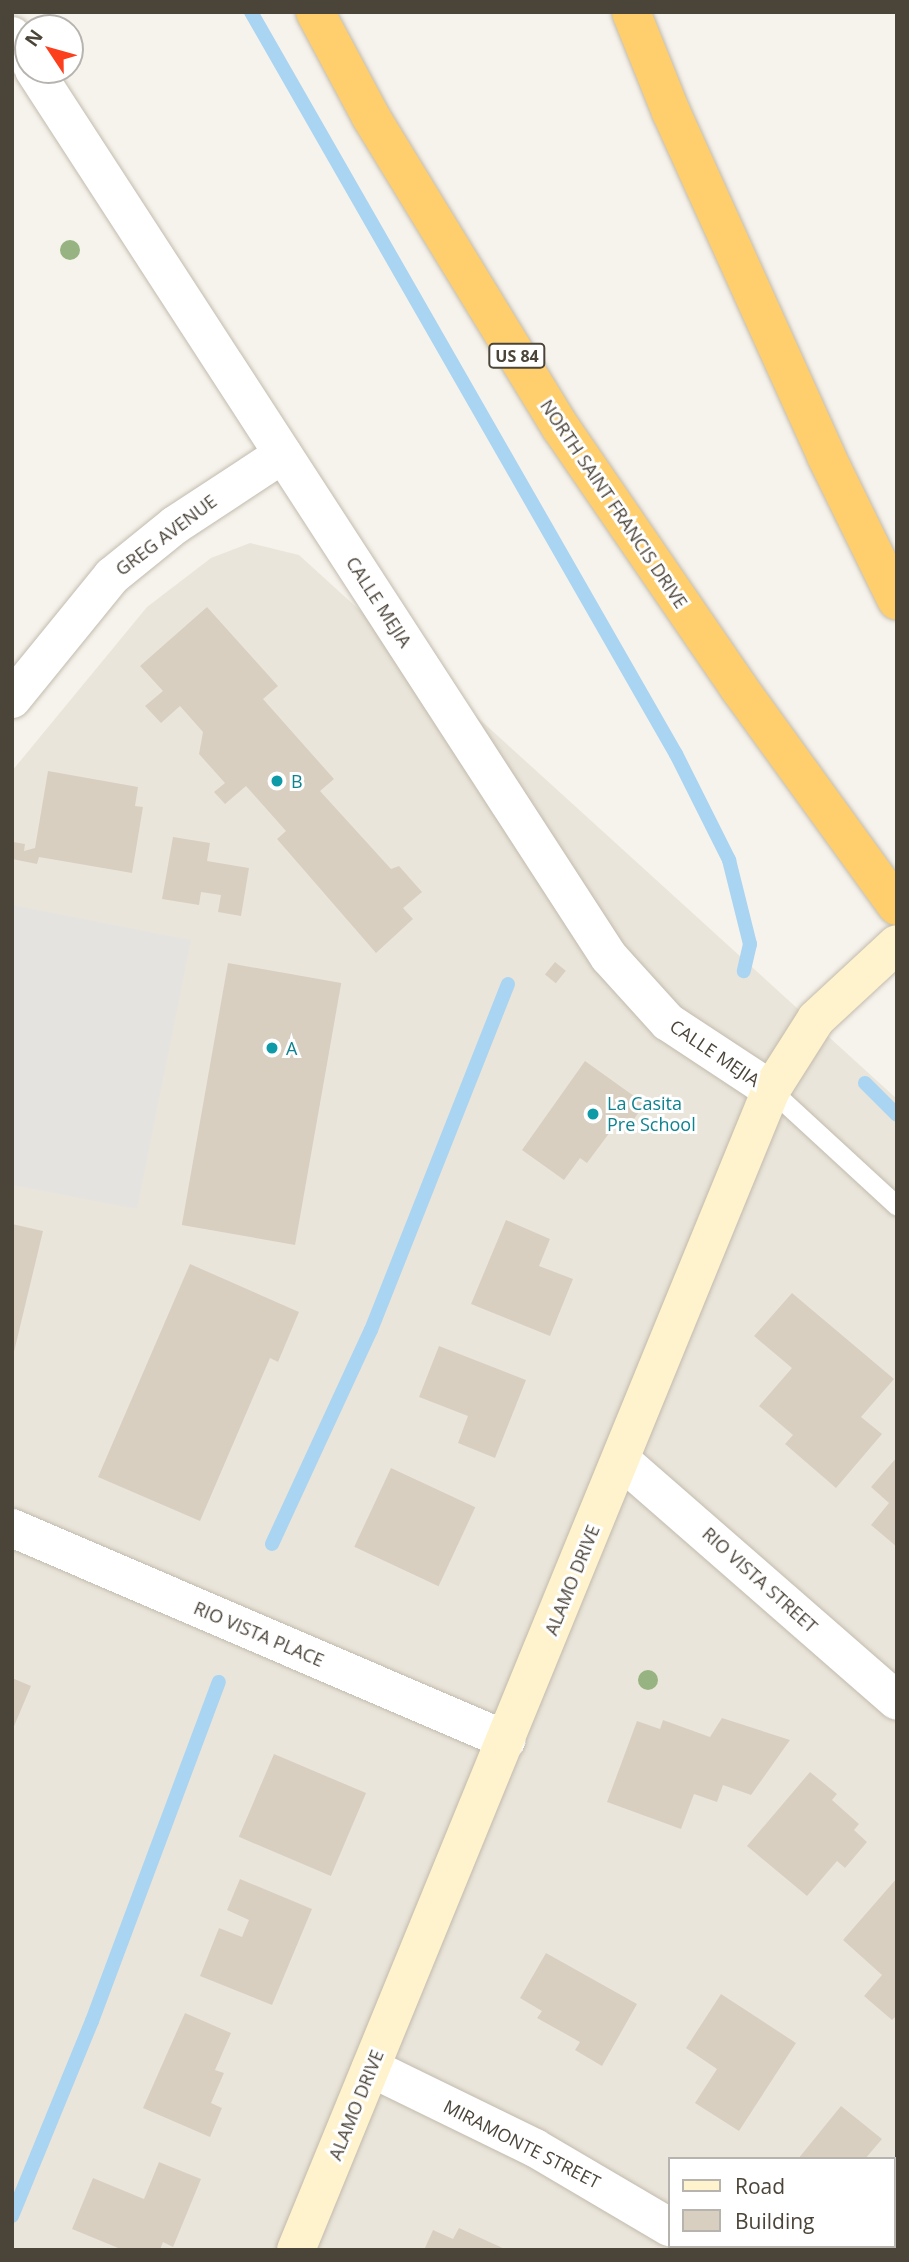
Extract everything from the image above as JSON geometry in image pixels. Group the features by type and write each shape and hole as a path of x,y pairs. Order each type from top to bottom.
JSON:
{"highway":[{"name":"NORTH SAINT FRANCIS DRIVE","path":"315,12 371,117 561,428 739,688 897,906"},
{"path":"631,12 803,405 897,601"}],"street":[{"name":"CALLE MEJIA","path":"43,84 609,957 668,1022 771,1090"},
{"name":"GREG AVENUE","path":"12,699 112,576 175,525 283,454"},
{"name":"ALAMO DRIVE","path":"296,2250 771,1090 816,1019 897,944"},
{"name":"RIO VISTA STREET","path":"621,1460 897,1701"},
{"name":"RIO VISTA PLACE","path":"12,1528 506,1740"},
{"name":"MIRAMONTE STREET","path":"371,2067 535,2148 668,2226"}],"lane":[{"path":"771,1090 897,1206"}],"shaded area":[{"path":"250,543 299,555 897,1099 897,2250 12,2250 12,771 147,607 211,558"},
{"path":"12,905 191,940 137,1209 12,1185"}],"building":[{"name":"B","path":"207,607 278,686 263,699 334,779 320,791 391,869 399,866 422,892 403,908 413,919 376,953 277,839 286,831 246,786 225,804 214,792 225,783 199,754 203,732 180,706 161,723 145,706 163,691 140,666"},
{"path":"48,771 138,787 135,806 143,807 132,873 39,857 37,864 12,859 13,842 25,844 24,851 35,848"},
{"path":"173,837 210,843 207,861 249,868 241,916 218,912 221,895 201,892 199,905 162,899"},
{"path":"555,962 566,971 556,983 545,974"},
{"name":"A","path":"228,963 341,983 295,1245 182,1225"},
{"name":"La Casita Pre School","path":"585,1061 645,1104 625,1131 616,1124 587,1163 580,1158 564,1180 522,1150"},
{"path":"506,1220 550,1239 539,1266 573,1279 550,1336 471,1304"},
{"path":"12,1224 43,1231 13,1356 12,1356"},
{"path":"190,1264 299,1312 278,1362 270,1358 200,1521 98,1477"},
{"path":"792,1293 894,1379 861,1417 882,1434 836,1488 785,1444 793,1435 759,1406 792,1368 754,1336"},
{"path":"439,1346 526,1380 495,1458 458,1443 468,1416 419,1397"},
{"path":"897,1457 897,1547 871,1525 889,1503 871,1487"},
{"path":"391,1468 475,1507 439,1586 354,1547"},
{"path":"12,1678 31,1686 12,1731"},
{"path":"722,1718 790,1740 751,1795 723,1785 717,1802 694,1794 681,1829 607,1802 637,1721 660,1729 663,1720 710,1737"},
{"path":"274,1754 366,1793 331,1876 239,1837"},
{"path":"810,1772 837,1794 832,1800 859,1824 854,1830 867,1842 845,1868 837,1861 807,1896 747,1846"},
{"path":"897,1878 897,2015 892,2020 864,1996 882,1975 843,1940"},
{"path":"240,1879 312,1909 272,2005 200,1976 219,1928 242,1937 249,1920 227,1910"},
{"path":"546,1953 637,2004 602,2066 575,2050 580,2042 537,2018 542,2011 520,1998"},
{"path":"721,1994 796,2043 739,2131 695,2103 717,2069 686,2048"},
{"path":"185,2013 231,2033 215,2070 224,2073 211,2103 222,2108 210,2137 143,2108"},
{"path":"841,2106 882,2139 867,2157 800,2157"},
{"path":"159,2162 201,2179 173,2247 163,2242 160,2250 123,2250 72,2229 93,2178 144,2199"},
{"path":"459,2228 507,2250 424,2250 433,2230 453,2239"}],"waterway":[{"path":"251,12 676,754 729,860 750,944 744,971"},
{"path":"272,1544 371,1330 508,984"},
{"path":"865,1083 897,1115"},
{"path":"12,2216 92,2021 219,1682"}],"place":[{"name":"B","path":"277,781"},
{"name":"A","path":"272,1048"},
{"name":"La Casita Pre School","path":"593,1114"}]}
